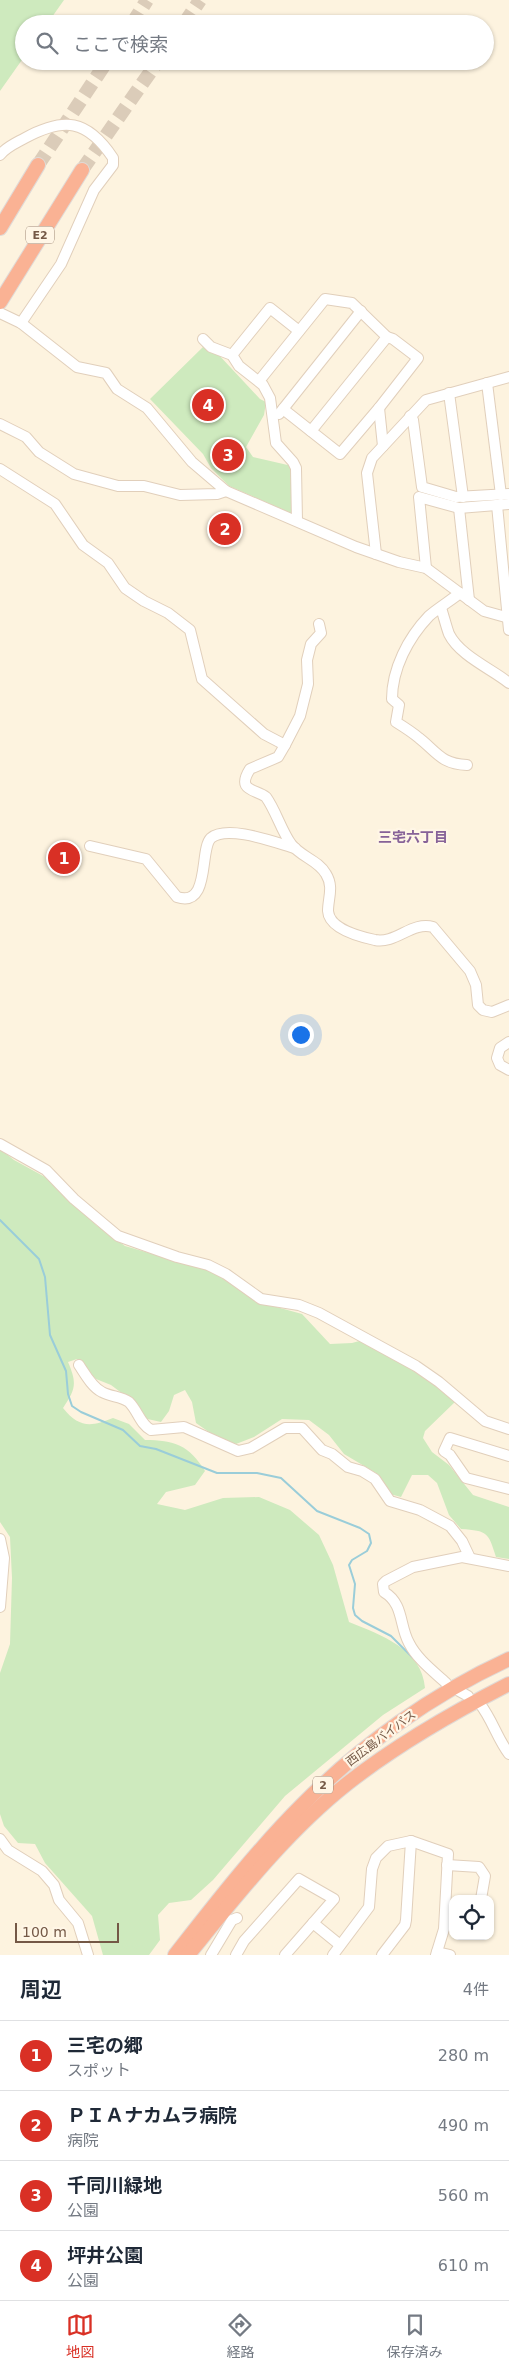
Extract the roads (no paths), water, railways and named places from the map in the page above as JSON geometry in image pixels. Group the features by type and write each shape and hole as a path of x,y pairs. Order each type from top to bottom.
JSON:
{"highway":[{"path":"0,228 38,165"},
{"name":"E2","path":"0,302 82,170"},
{"name":"西広島バイパス","path":"175,1955 225,1893 302,1805 338,1772 379,1737 419,1710 509,1659"},
{"name":"西広島バイパス","path":"188,1955 279,1848 347,1784 388,1753 428,1727 509,1684"},
{"path":"164,1955 196,1918 225,1893"},
{"path":"198,1955 222,1913"}],"street":[{"path":"0,155 6,148 38,131 57,124 76,124 96,138 113,158 113,165 94,190 60,264 21,323"},
{"path":"259,380 325,299 352,303 387,337 393,338 418,358 340,454 283,409"},
{"path":"232,355 270,308 299,331"},
{"path":"273,420 361,311"},
{"path":"0,313 21,323 77,366 106,373 117,389 147,408 192,462 226,491 356,547 399,562 426,568 484,610 509,618"},
{"path":"311,431 387,337"},
{"path":"203,338 211,348 232,355 239,366 259,380 268,393 276,443 295,465 297,521"},
{"path":"376,554 367,473 372,458 426,400 509,377"},
{"path":"410,416 413,420 422,488 463,496 505,494 487,383"},
{"path":"449,393 463,496"},
{"path":"379,408 383,446"},
{"path":"0,424 26,436 39,452 74,474 118,486 148,486 180,495 217,494 226,491"},
{"path":"0,469 55,504 83,545 108,563 125,588 186,625 190,630 202,679 264,734 285,745"},
{"path":"426,568 419,497 459,508 509,504"},
{"path":"497,505 509,630"},
{"path":"459,508 469,600"},
{"path":"460,593 429,617 409,644 393,680 392,700 399,705 396,722 419,738 440,758 450,763 467,765"},
{"path":"441,608 450,635 462,649 484,667 509,683"},
{"path":"319,624 321,633 312,643 307,660 308,684 300,716 278,757 250,768 247,774 247,785 250,791 266,796 290,843 314,860 328,877 331,886 328,913 336,925 351,933 380,941 393,938 421,925 433,927 470,971 476,985 477,1002 481,1008 492,1012 509,1005"},
{"path":"90,846 146,859 178,897 182,899 192,895 200,886 208,842 214,836 240,834 296,848"},
{"path":"509,1042 500,1048 497,1058 500,1065 509,1070"},
{"path":"0,1144 46,1170 74,1198 118,1236 214,1268 261,1299 299,1306 319,1313 416,1366 439,1382 485,1422 509,1429"},
{"path":"79,1366 95,1387 102,1392 121,1397 128,1402 142,1423 151,1430 184,1427 238,1451 251,1448 285,1428 302,1428 322,1450 332,1454 348,1467 362,1471 375,1479 390,1501 420,1510 450,1526 462,1541 470,1558"},
{"path":"509,1456 450,1438 444,1451 450,1455 466,1478 509,1489"},
{"path":"0,1539 4,1558 0,1607"},
{"path":"446,1683 415,1653 404,1633 400,1609 395,1601 384,1592 383,1584 414,1567 462,1557 509,1566"},
{"path":"480,1704 486,1712 498,1739 509,1754"},
{"path":"0,1839 8,1850 42,1871 54,1885 59,1900 78,1923 88,1955"},
{"path":"382,1955 404,1926 406,1920 411,1841"},
{"path":"333,1955 369,1907 372,1869 376,1858 388,1846 411,1841 448,1854 448,1929 437,1953 450,1955"},
{"path":"447,1865 479,1867 484,1876 482,1895"},
{"path":"236,1955 244,1941 299,1879 334,1899 285,1955"},
{"path":"211,1955 232,1920 237,1918"},
{"path":"313,1923 340,1945"}],"waterway":[{"path":"0,1220 39,1259 45,1277 50,1335 66,1371 68,1394 72,1406 81,1412 123,1430 140,1446 156,1449 217,1473 257,1473 281,1478 317,1511 360,1528 369,1534 371,1543 367,1551 352,1560 349,1565 355,1584 353,1608 355,1615 362,1621 391,1636 413,1658"}],"tunnel":[{"path":"138,15 147,0"},
{"path":"190,15 200,0"},
{"path":"38,165 101,70"},
{"path":"82,170 152,70"}],"place":[{"name":"坪井公園","path":"208,405"},
{"name":"千同川緑地","path":"228,455"},
{"name":"ＰＩＡナカムラ病院","path":"225,529"},
{"name":"三宅の郷","path":"64,858"}],"district":[{"name":"三宅六丁目","path":"413,837"}]}
